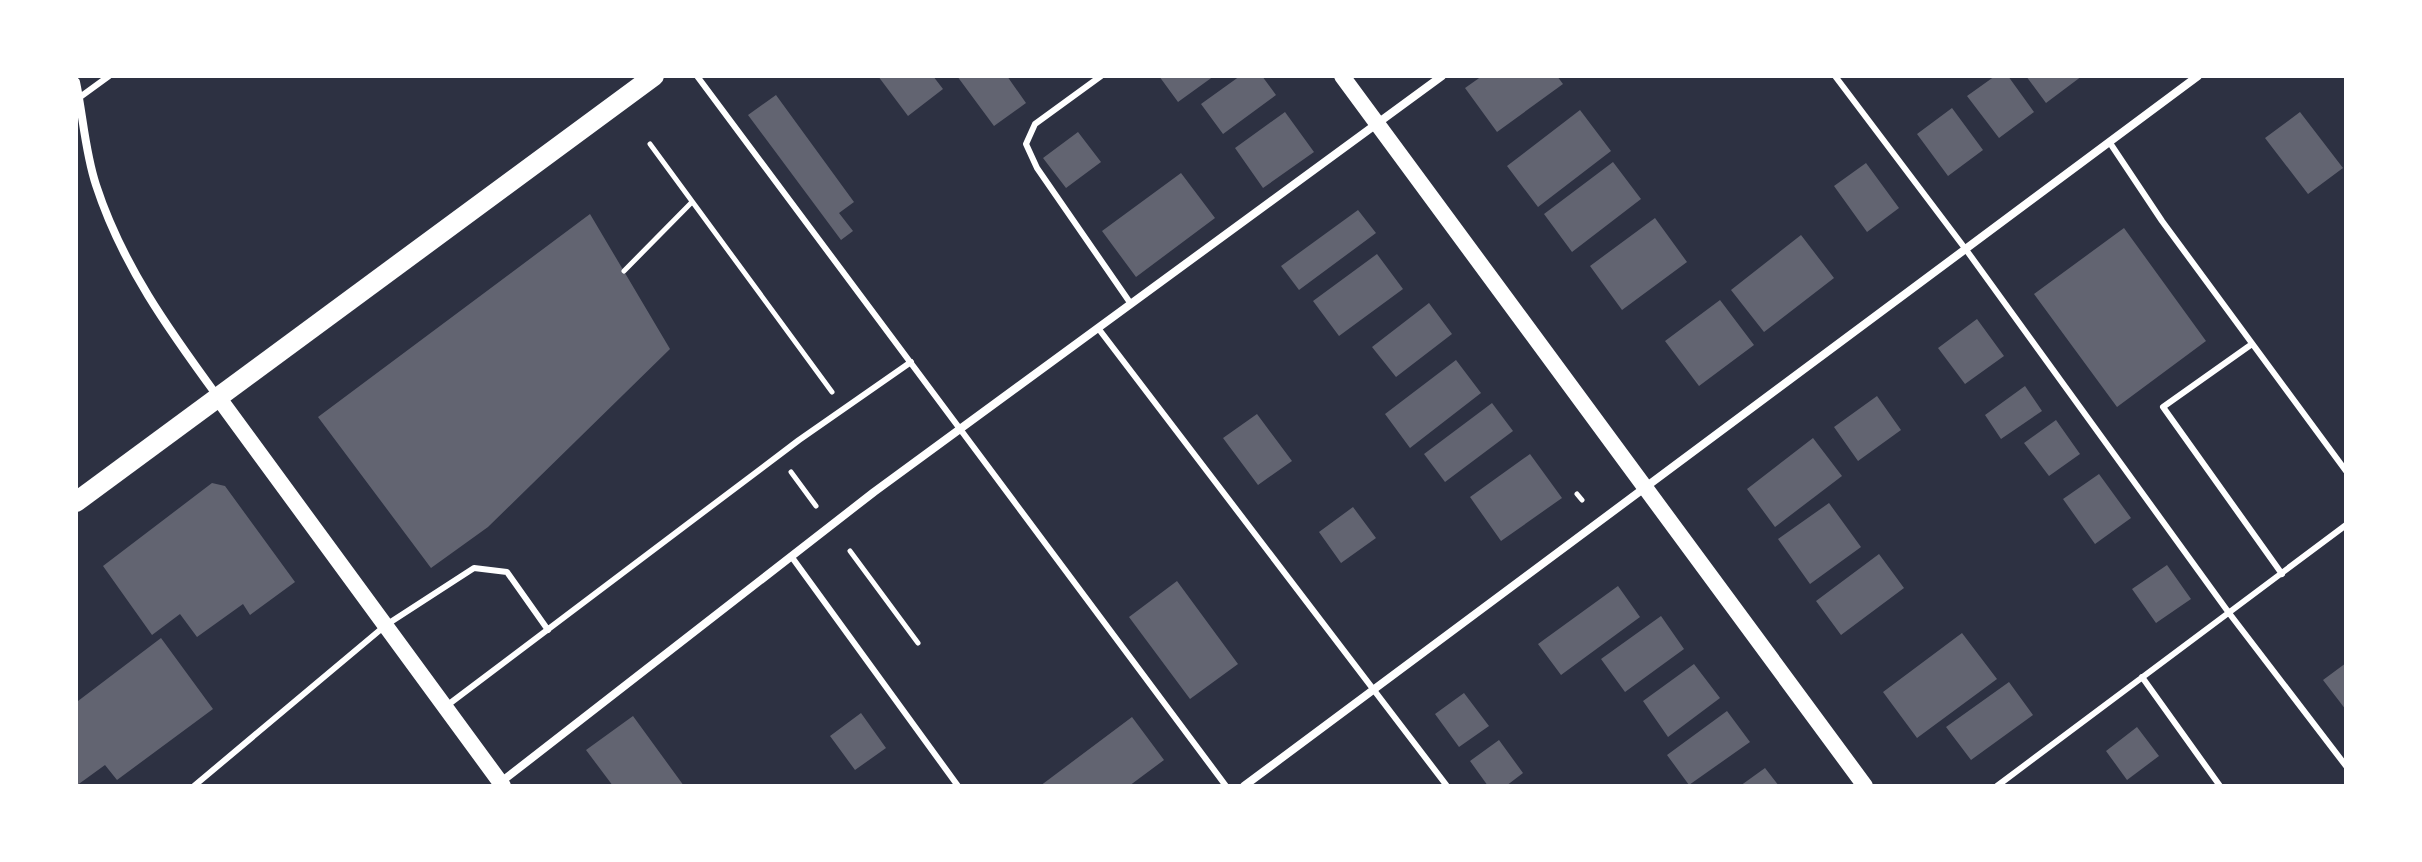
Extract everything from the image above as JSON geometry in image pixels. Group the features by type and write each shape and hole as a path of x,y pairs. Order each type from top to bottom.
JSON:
{"main road":[{"path":"76,502 654,76"},
{"path":"1342,76 1865,786"},
{"path":"218,397 500,785"}],"street":[{"path":"500,785 791,556 961,428 1442,76"},
{"path":"1244,786 1374,686 1967,251 2198,76"},
{"path":"76,82 95,182 124,254 161,319 218,397"}],"lane":[{"path":"78,99 109,76"},
{"path":"697,76 1226,786"},
{"path":"1101,76 1035,124 1026,144 1037,168 1131,304"},
{"path":"1835,76 1967,251 2229,613 2346,766"},
{"path":"2110,143 2346,471"},
{"path":"1098,328 1374,686 1447,786"},
{"path":"2252,344 2163,407 2282,574"},
{"path":"445,707 779,455 911,362"},
{"path":"1997,786 2346,525"},
{"path":"791,556 958,786"},
{"path":"194,786 386,625 474,568 507,572 548,630"},
{"path":"2142,677 2220,786"}],"path":[{"path":"650,144 844,409"},
{"path":"624,271 692,202"},
{"path":"779,455 821,514"},
{"path":"1577,494 1582,500"},
{"path":"850,551 918,643"}],"building":[{"path":"878,76 933,76 943,89 908,116"},
{"path":"957,76 1007,76 1026,103 994,126"},
{"path":"1159,76 1214,76 1178,102"},
{"path":"1240,76 1262,76 1276,95 1223,134 1201,104"},
{"path":"1482,76 1557,76 1563,84 1497,132 1465,88"},
{"path":"1995,76 2008,76 2034,112 1999,138 1967,96"},
{"path":"2026,76 2082,76 2046,103"},
{"path":"776,95 854,202 839,213 853,231 841,240 748,115"},
{"path":"1952,108 1983,150 1948,176 1917,134"},
{"path":"1580,110 1611,151 1538,207 1507,166"},
{"path":"1285,112 1314,152 1263,188 1235,148"},
{"path":"2300,112 2343,168 2308,194 2265,138"},
{"path":"1078,132 1101,162 1066,188 1043,158"},
{"path":"1613,162 1641,199 1572,252 1544,214"},
{"path":"1866,163 1899,208 1867,232 1834,186"},
{"path":"1181,173 1215,218 1136,277 1102,231"},
{"path":"1358,210 1376,233 1299,290 1281,266"},
{"path":"590,214 670,349 488,527 431,568 318,417"},
{"path":"1655,218 1687,262 1622,310 1590,266"},
{"path":"2124,228 2206,341 2117,407 2034,294"},
{"path":"1801,235 1834,278 1764,332 1731,290"},
{"path":"1377,254 1403,289 1339,336 1313,301"},
{"path":"1720,300 1754,345 1699,386 1665,341"},
{"path":"1429,303 1452,334 1396,377 1372,347"},
{"path":"1977,319 2004,356 1965,384 1938,348"},
{"path":"1456,360 1481,393 1410,448 1385,414"},
{"path":"2025,386 2042,411 2001,439 1985,415"},
{"path":"1877,396 1901,430 1858,461 1834,427"},
{"path":"1492,403 1513,431 1445,482 1424,454"},
{"path":"1257,414 1292,461 1258,485 1223,438"},
{"path":"2056,420 2080,454 2049,476 2024,443"},
{"path":"1813,438 1842,476 1775,527 1747,489"},
{"path":"1530,454 1562,498 1501,541 1470,497"},
{"path":"2099,474 2131,518 2095,544 2063,499"},
{"path":"212,483 225,486 295,582 250,615 243,604 197,637 180,614 152,635 103,566"},
{"path":"1829,503 1861,547 1810,584 1778,539"},
{"path":"1353,507 1376,538 1341,563 1319,532"},
{"path":"1879,554 1904,588 1841,635 1816,601"},
{"path":"2167,565 2191,599 2156,623 2132,589"},
{"path":"1177,581 1238,664 1190,699 1129,617"},
{"path":"1618,586 1640,617 1561,675 1538,644"},
{"path":"1661,616 1684,649 1625,692 1601,659"},
{"path":"1962,633 1997,679 1917,738 1883,692"},
{"path":"161,638 213,709 117,780 105,765 76,786 76,698 78,701"},
{"path":"2346,663 2346,710 2323,680"},
{"path":"1694,664 1720,698 1668,737 1643,701"},
{"path":"2009,682 2033,715 1971,760 1946,727"},
{"path":"1464,693 1489,726 1459,747 1435,714"},
{"path":"1727,711 1750,742 1689,785 1667,755"},
{"path":"861,713 886,748 855,770 830,736"},
{"path":"633,716 684,786 613,786 586,750"},
{"path":"1132,717 1164,760 1129,786 1040,786"},
{"path":"2137,727 2159,756 2127,780 2106,751"},
{"path":"1499,740 1523,773 1506,786 1488,786 1470,761"},
{"path":"1765,768 1779,786 1740,786"}]}
